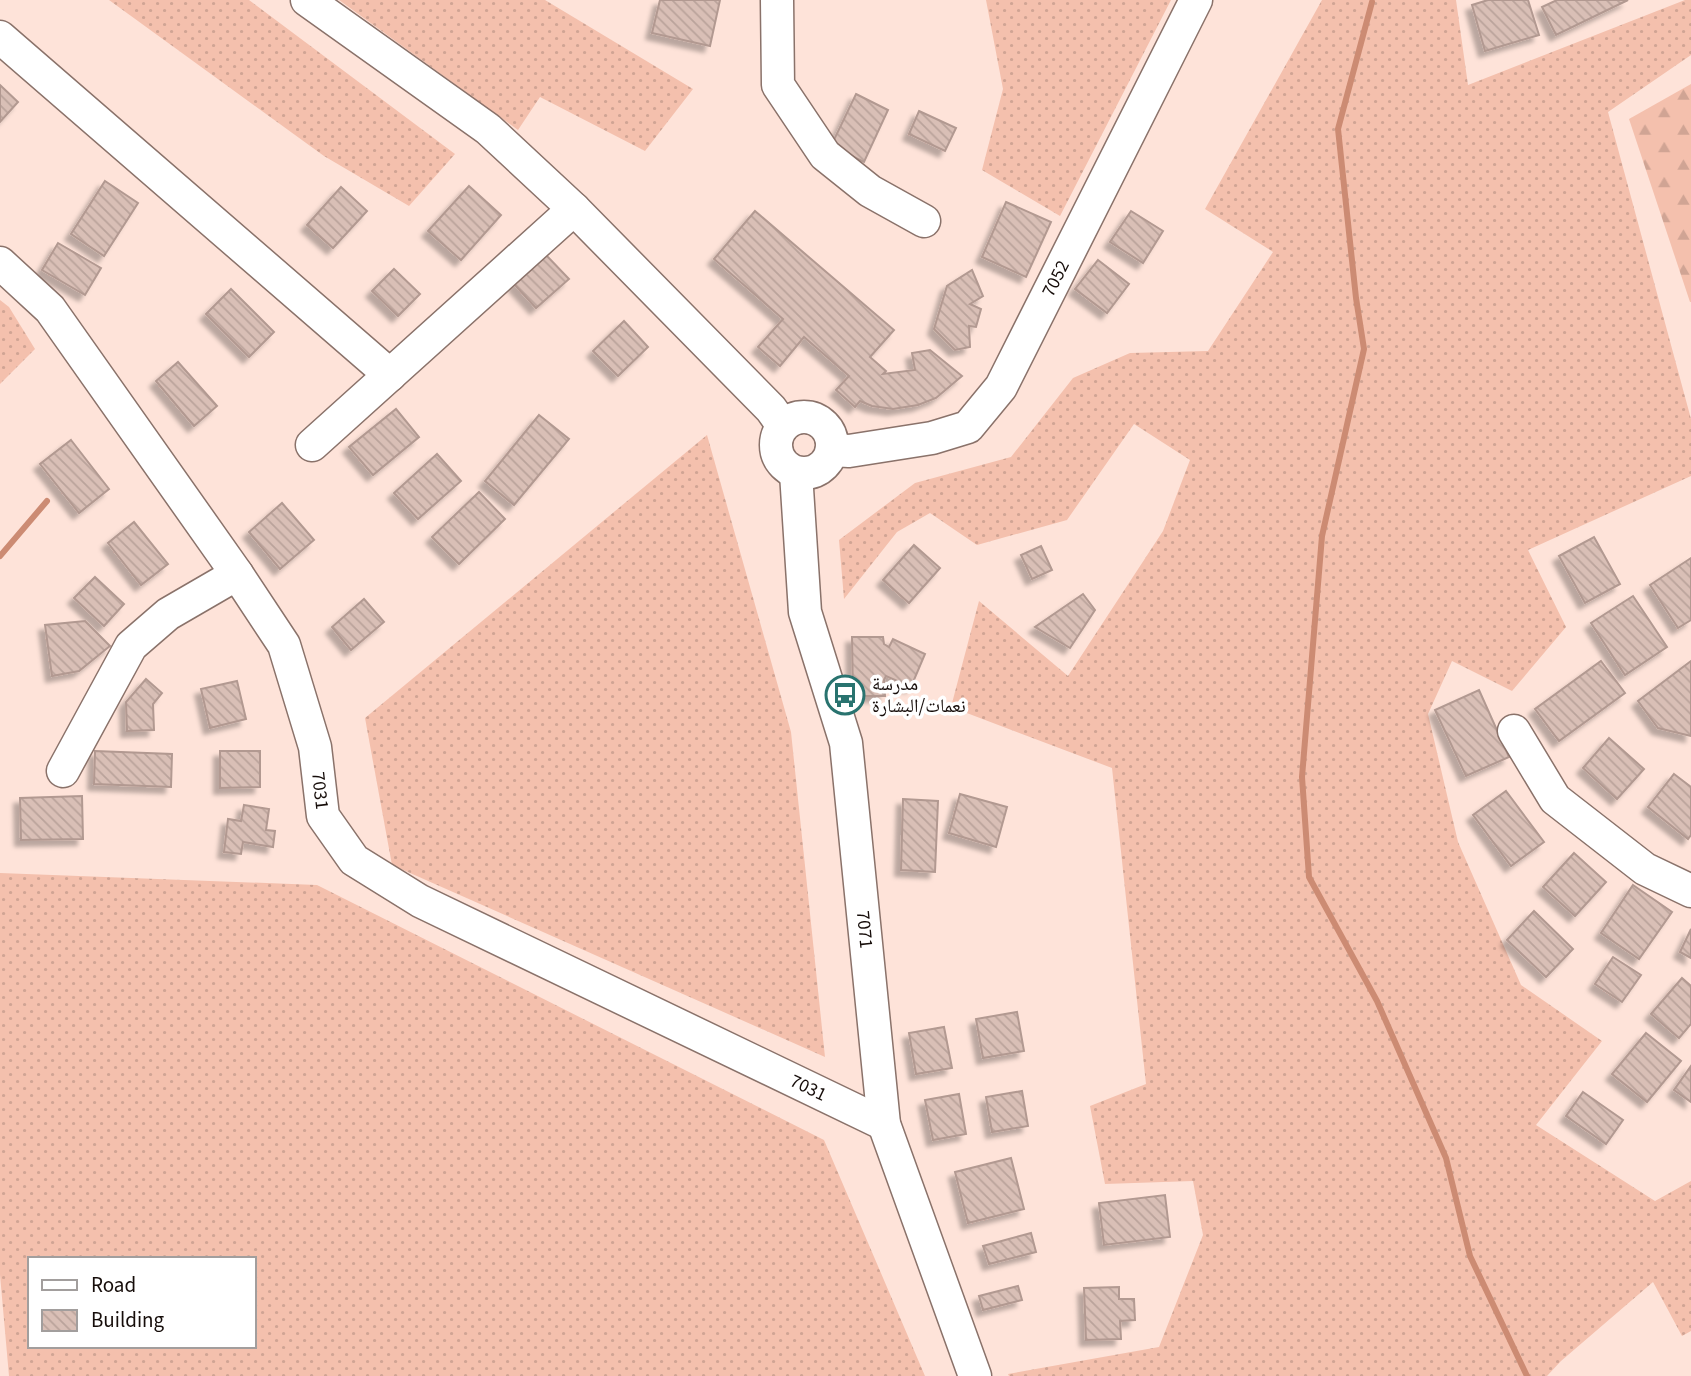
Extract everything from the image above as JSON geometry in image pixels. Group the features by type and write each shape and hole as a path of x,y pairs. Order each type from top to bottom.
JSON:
{"street":[{"path":"307,0 488,129 574,209 771,409 783,426"},
{"path":"777,0 778,85 824,155 870,191 923,221"},
{"name":"7052","path":"832,450 849,452 932,438 968,427 1001,387 1196,0"},
{"path":"0,37 390,375"},
{"path":"312,445 574,209"},
{"name":"7031","path":"0,263 50,309 284,645 315,747 323,816 354,860 420,901 884,1125"},
{"path":"799,417 816,419 823,424 832,440 832,450 826,464 806,474 788,469 781,462 775,445 783,426 799,417"},
{"name":"7071","path":"796,473 805,612 846,743 884,1125 975,1376"},
{"path":"63,771 131,646 168,614 237,574"},
{"path":"1514,731 1555,800 1645,869 1691,891"}],"green space":[{"path":"109,0 249,0 455,154 409,206 324,156"},
{"path":"339,0 545,0 693,89 645,151 540,97 518,130"},
{"path":"986,0 1171,0 1060,216 982,170 1003,89"},
{"path":"1322,0 1456,0 1468,85 1685,0 1691,0 1691,55 1608,112 1691,419 1691,476 1528,550 1566,627 1512,691 1452,661 1428,714 1458,842 1521,985 1602,1041 1536,1125 1655,1201 1691,1181 1691,1331 1682,1336 1653,1282 1547,1376 1009,1376 1008,1374 1159,1347 1203,1235 1193,1181 1105,1184 1090,1106 1146,1084 1112,768 951,707 979,601 1068,676 1163,531 1190,460 1134,424 1067,520 977,545 930,513 897,532 844,599 839,540 915,483 1011,457 1073,378 1130,353 1208,351 1273,252 1205,209"},
{"path":"1691,84 1691,302 1690,302 1629,119"},
{"path":"0,300 9,307 35,349 0,384"},
{"path":"707,435 791,732 825,1057 392,865 365,718"},
{"path":"0,873 317,885 824,1140 925,1376 9,1376 0,1275"}],"building":[{"path":"660,0 720,0 710,46 652,33"},
{"path":"1488,0 1528,0 1539,35 1485,51 1472,5"},
{"path":"1557,0 1628,0 1556,35 1542,7"},
{"path":"0,85 18,102 0,122"},
{"path":"856,94 888,110 864,162 831,146"},
{"path":"919,111 956,128 945,151 909,134"},
{"path":"105,181 138,203 104,256 71,234"},
{"path":"469,186 501,215 461,260 428,231"},
{"path":"341,187 367,211 333,248 307,225"},
{"path":"1006,202 1051,222 1026,277 982,257"},
{"path":"755,211 894,330 870,357 886,371 883,374 915,370 912,353 930,350 962,376 936,398 918,405 893,409 860,401 855,407 836,390 849,376 804,337 780,366 758,347 783,319 714,259"},
{"path":"1131,211 1163,231 1143,263 1110,242"},
{"path":"58,243 101,268 85,295 42,270"},
{"path":"546,255 569,279 536,308 514,284"},
{"path":"1098,260 1129,284 1107,313 1075,289"},
{"path":"394,269 420,294 398,316 372,291"},
{"path":"972,270 983,296 970,304 981,309 976,327 969,326 970,347 955,350 934,329 947,286"},
{"path":"231,289 274,332 249,357 206,314"},
{"path":"624,321 648,347 618,376 593,351"},
{"path":"178,362 217,406 194,426 156,381"},
{"path":"396,409 419,437 373,475 349,447"},
{"path":"539,415 569,439 514,505 485,481"},
{"path":"71,440 109,489 79,513 40,464"},
{"path":"437,454 461,481 418,519 394,493"},
{"path":"479,492 505,519 459,564 432,537"},
{"path":"282,503 314,540 280,569 249,532"},
{"path":"134,522 168,564 141,585 108,543"},
{"path":"1594,537 1620,584 1585,603 1559,556"},
{"path":"914,545 940,568 909,603 883,580"},
{"path":"1041,546 1052,570 1032,579 1021,555"},
{"path":"1691,558 1691,620 1678,628 1650,585"},
{"path":"95,577 124,604 104,626 74,598"},
{"path":"1083,594 1095,610 1070,648 1035,627"},
{"path":"1633,596 1667,647 1625,675 1591,623"},
{"path":"364,599 384,622 351,650 332,627"},
{"path":"85,621 110,646 79,671 52,676 45,625"},
{"path":"852,637 883,637 884,644 889,647 893,639 925,654 911,687 886,676 885,696 853,696"},
{"path":"1601,661 1625,693 1559,741 1535,709"},
{"path":"1691,661 1691,736 1658,728 1638,701"},
{"path":"146,679 162,693 153,704 154,730 127,731 126,702"},
{"path":"237,681 246,719 210,728 201,689"},
{"path":"1479,690 1509,757 1466,776 1435,710"},
{"path":"1609,738 1644,769 1617,799 1583,768"},
{"path":"95,751 172,754 171,787 94,784"},
{"path":"220,751 260,751 260,787 220,788"},
{"path":"1674,774 1691,787 1691,835 1688,839 1648,807"},
{"path":"1506,791 1544,842 1511,866 1473,815"},
{"path":"960,794 1007,807 996,847 949,833"},
{"path":"82,796 83,839 21,840 20,798"},
{"path":"903,799 938,801 935,872 901,870"},
{"path":"244,805 269,809 266,830 275,831 273,847 243,842 241,854 224,852 228,819 241,821"},
{"path":"1574,853 1606,882 1575,916 1543,887"},
{"path":"1633,885 1672,912 1639,959 1601,933"},
{"path":"1534,911 1573,949 1546,977 1507,940"},
{"path":"1691,929 1691,958 1680,952"},
{"path":"1613,957 1641,975 1622,1002 1595,984"},
{"path":"1682,978 1691,986 1691,1024 1679,1038 1651,1014"},
{"path":"1017,1012 1024,1051 983,1058 976,1019"},
{"path":"944,1027 952,1068 916,1074 909,1033"},
{"path":"1646,1033 1681,1061 1647,1102 1612,1074"},
{"path":"1691,1066 1691,1102 1674,1090"},
{"path":"1022,1091 1028,1126 992,1132 986,1097"},
{"path":"1583,1092 1623,1120 1606,1144 1566,1116"},
{"path":"959,1094 966,1134 933,1140 925,1100"},
{"path":"1011,1158 1024,1209 968,1223 955,1172"},
{"path":"1165,1195 1170,1237 1104,1245 1099,1203"},
{"path":"1031,1233 1036,1252 989,1264 983,1246"},
{"path":"1018,1286 1022,1300 983,1310 979,1296"},
{"path":"1119,1287 1119,1299 1134,1299 1135,1320 1120,1321 1121,1339 1086,1340 1084,1288"}],"waterway":[{"path":"1372,2 1338,129 1364,349 1322,536 1302,777 1309,877 1377,1001 1446,1158 1470,1256 1527,1376"},
{"path":"0,556 47,501"}],"place":[{"name":"مدرسة نعمات/البشارة","path":"845,695"}]}
